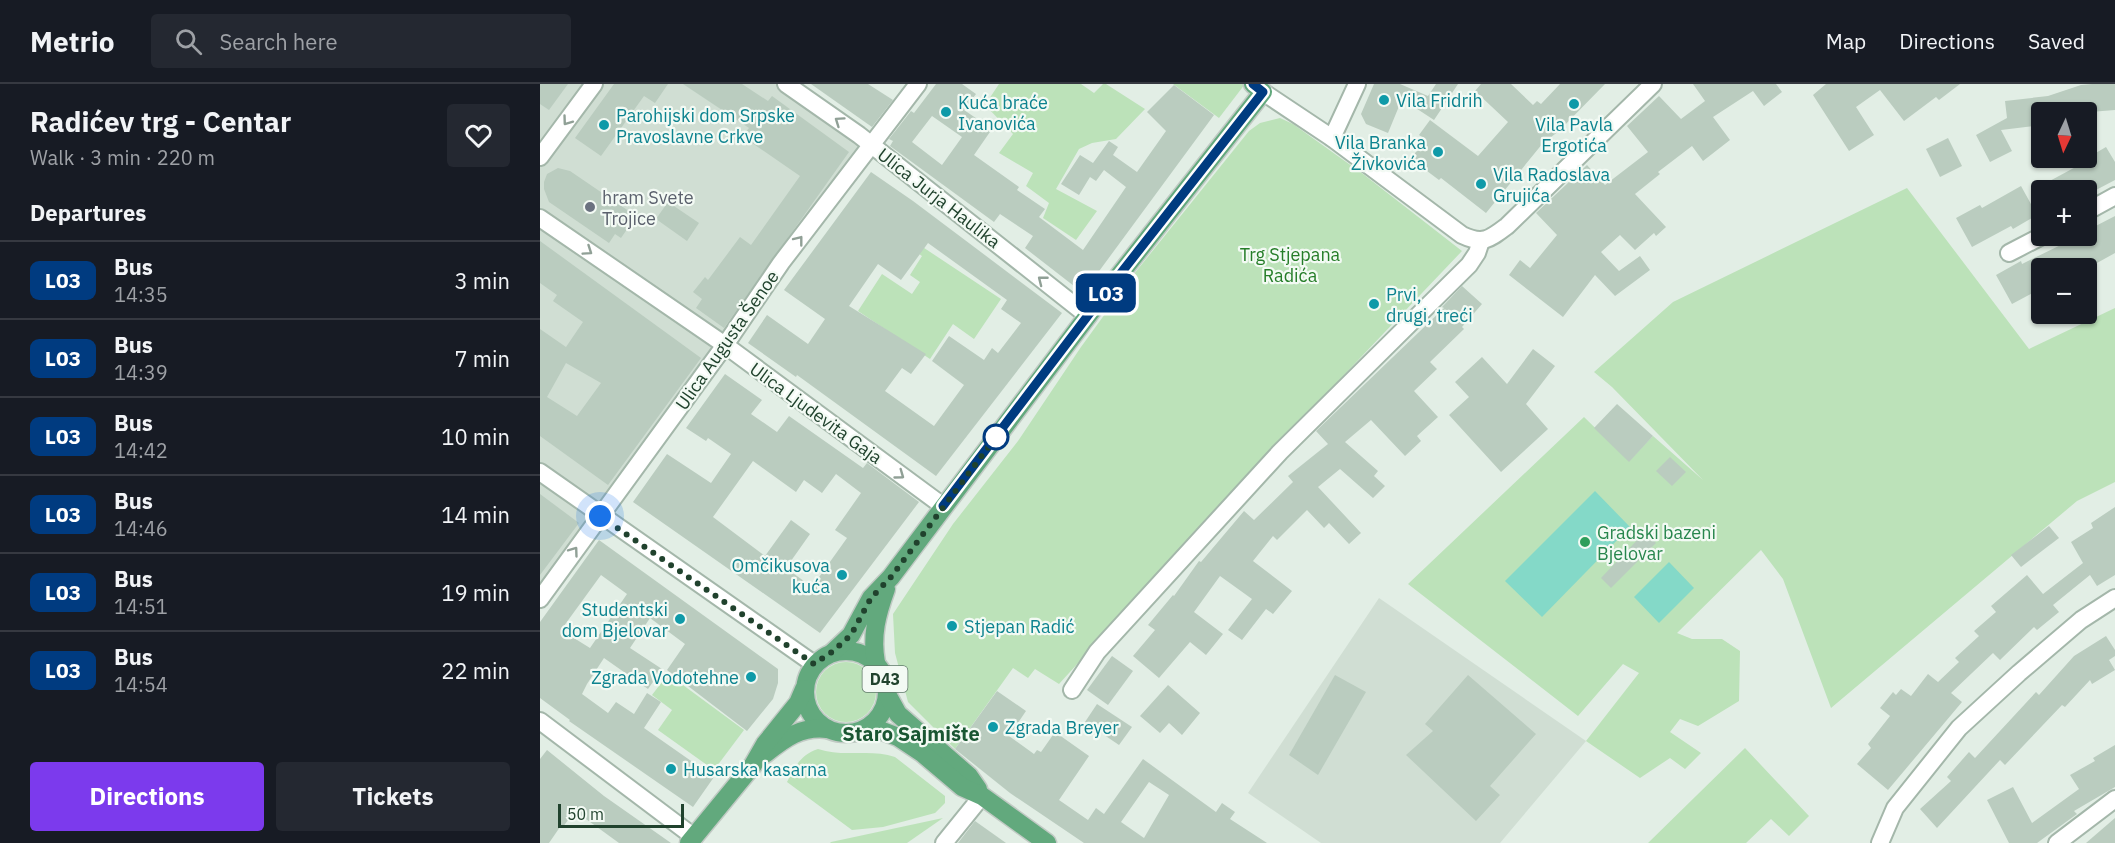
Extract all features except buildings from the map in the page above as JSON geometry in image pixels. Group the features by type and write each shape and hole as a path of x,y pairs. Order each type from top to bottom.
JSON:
{"main road":[{"name":"D43","path":"814,664 851,635 871,598 891,577 1258,88"},
{"name":"D43","path":"876,663 873,638 875,622 891,577"},
{"name":"D43","path":"832,652 856,651 866,656 876,663 886,682 885,705 872,724 862,730"},
{"path":"692,840 753,765 765,744 798,703 814,664"},
{"path":"804,689 805,701 810,712 817,722 827,729"},
{"path":"887,694 898,714 969,776 982,796"},
{"path":"753,765 790,735 812,727 838,733 877,729 898,737 922,753 962,787 982,796 1047,843"}],"street":[{"path":"540,157 594,84"},
{"name":"Ulica Jurja Haulika","path":"786,84 872,146 1088,316"},
{"name":"Ulica Augusta Šenoe","path":"540,598 725,345 782,263 918,84"},
{"path":"1332,138 1357,84"},
{"path":"1258,88 1332,138 1462,235 1481,241 1493,237 1507,226 1653,84"},
{"path":"2097,206 2115,196"},
{"name":"Ulica Ljudevita Gaja","path":"540,218 725,345 943,506"},
{"path":"1072,690 1097,652 1276,457 1392,339 1469,265 1481,241"},
{"path":"2009,253 2031,242"},
{"path":"540,472 814,664"},
{"path":"1880,843 1895,808 1959,728 2081,620 2115,598"},
{"path":"540,721 692,840"},
{"path":"944,843 982,796"},
{"path":"2057,843 2115,799"}],"shaded area":[{"path":"540,84 786,84 872,146 540,599"},
{"path":"1379,598 1586,741 1500,843 1321,843 1248,793"}],"green space":[{"path":"999,84 1081,84 1094,93 1106,84 1145,109 1116,139 1092,143 1079,149 1056,189 1097,211 1076,240 1043,218 1049,203 1026,186 1033,173 999,153 1013,134 985,105"},
{"path":"1173,84 1245,84 1219,118"},
{"name":"Trg Stjepana Radića","path":"1280,118 1293,124 1363,174 1462,251 1264,459 1059,684 1035,669 1028,678 1013,668 955,749 908,702 895,653 893,614 953,524 1018,441 1081,347 1134,274 1249,131 1260,123"},
{"path":"1907,188 2029,349 2081,324 2097,324 2097,317 2115,308 2115,482 2077,501 1831,708 1783,579 1761,550 1677,633 1692,639 1722,639 1740,651 1739,701 1698,726 1680,719 1670,732 1701,753 1685,769 1670,758 1640,778 1586,741 1639,673 1623,664 1578,716 1408,584 1584,417 1629,461 1653,436 1703,480 1612,387 1594,372 1673,302"},
{"path":"900,232 1001,299 974,339 953,324 930,359 858,311 882,274 912,294 920,282 910,275 922,256 908,246"},
{"path":"846,662 867,671 876,692 867,713 846,722 825,713 816,692 825,671"},
{"path":"668,674 744,730 714,770 658,730 672,710 652,695"},
{"path":"1745,748 1809,816 1789,836 1771,819 1746,843 1648,843"},
{"path":"818,749 837,753 886,754 895,757 945,796 945,803 935,813 883,827 852,830 787,782 802,758"},
{"path":"943,818 907,843 830,843 831,842"}],"water":[{"path":"1595,491 1630,527 1542,617 1505,581"},
{"path":"1669,562 1694,588 1659,623 1634,597"}],"bus line":[{"name":"L03","path":"943,506 1099,301 1263,92 1253,84"}],"place":[{"name":"Vila Fridrih","path":"1384,100"},
{"name":"Vila Pavla Ergotića","path":"1574,104"},
{"name":"Kuća braće Ivanovića","path":"946,112"},
{"name":"Parohijski dom Srpske Pravoslavne Crkve","path":"604,125"},
{"name":"Vila Branka Živkovića","path":"1438,152"},
{"name":"Vila Radoslava Grujića","path":"1481,184"},
{"name":"hram Svete Trojice","path":"590,207"},
{"name":"Prvi, drugi, treći","path":"1374,304"},
{"name":"Gradski bazeni Bjelovar","path":"1585,542"},
{"name":"Omčikusova kuća","path":"842,575"},
{"name":"Studentski dom Bjelovar","path":"680,619"},
{"name":"Stjepan Radić","path":"952,626"},
{"name":"Zgrada Vodotehne","path":"751,677"},
{"name":"Zgrada Breyer","path":"993,727"},
{"name":"Husarska kasarna","path":"671,769"}],"district":[{"name":"Staro Sajmište","path":"911,733"}],"route":[{"path":"600,516 814,664 845,643 871,598 891,577 996,437"}]}
